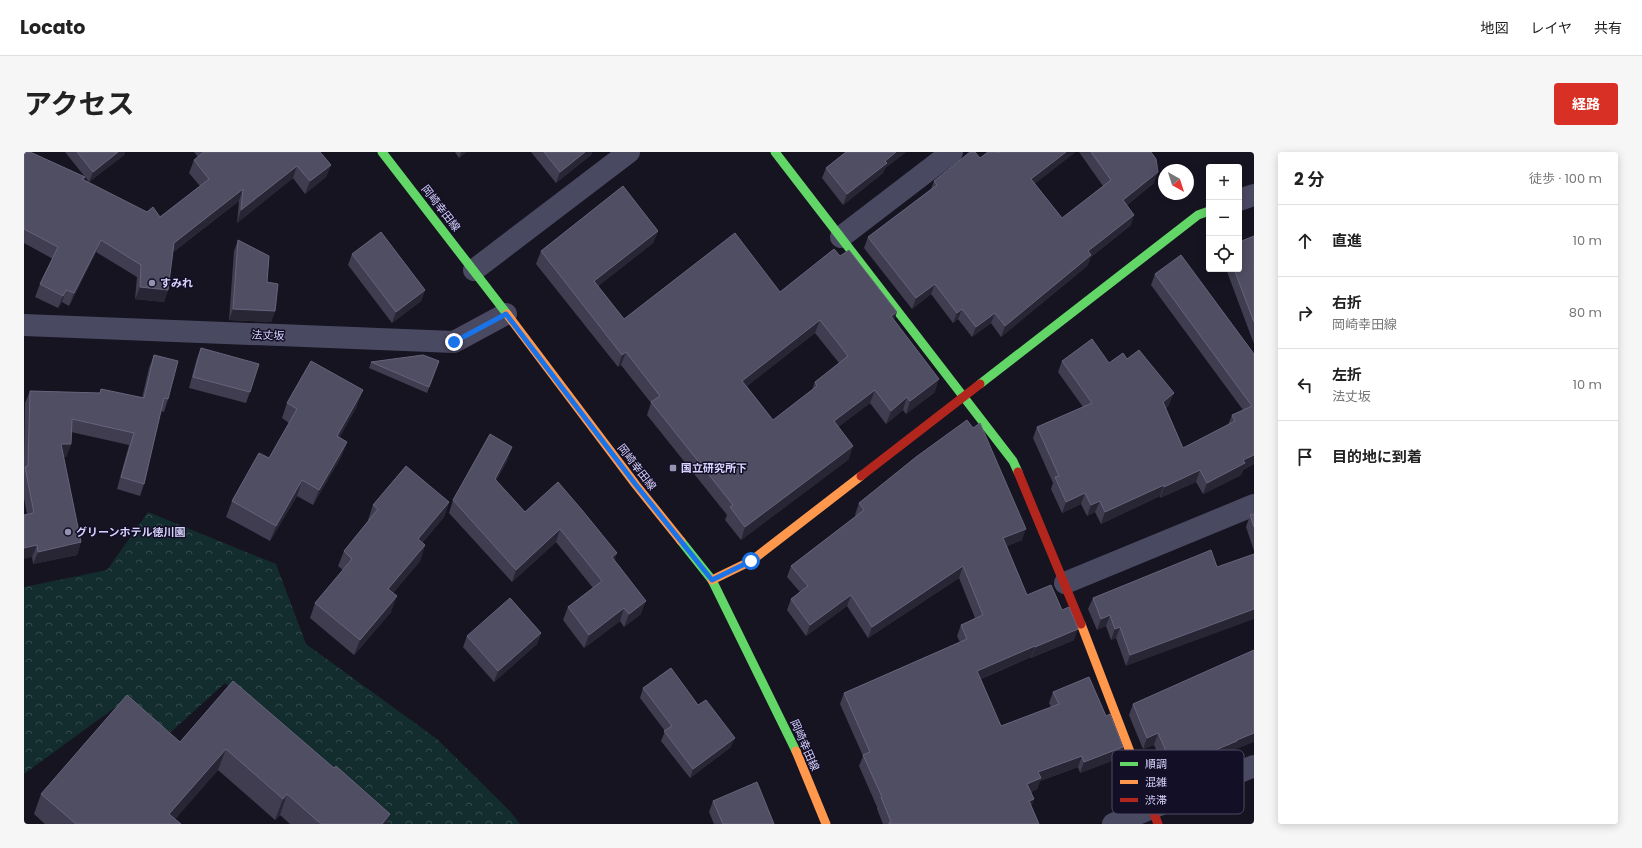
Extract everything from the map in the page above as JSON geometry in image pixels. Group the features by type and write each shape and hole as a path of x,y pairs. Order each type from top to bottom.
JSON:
{"street":[{"name":"岡崎幸田線","path":"382,152 474,270 636,485 712,580 793,744 826,824"},
{"path":"474,270 629,152"},
{"path":"775,152 1013,461 1066,583 1130,750"},
{"path":"841,237 952,152"},
{"path":"1242,199 1254,195"},
{"path":"712,580 751,561 1198,215 1206,212"},
{"name":"法丈坂","path":"24,325 454,342 506,314"},
{"path":"1066,583 1254,505"},
{"path":"1244,771 1254,766"},
{"path":"1113,824 1155,816"}],"green space":[{"path":"148,512 276,564 306,644 437,739 510,811 520,824 386,824 225,683 171,732 124,701 24,774 24,587 107,570"}],"building":[{"path":"26,152 30,152 85,177 82,179 147,212 153,207 160,217 209,179 194,160 204,152 320,152 331,165 310,181 297,166 241,210 243,189 174,243 168,290 140,287 141,265 101,240 74,293 66,290 63,296 40,284 58,247 24,229 24,157"},
{"path":"77,152 118,152 93,172"},
{"path":"544,152 585,152 560,172"},
{"path":"846,152 896,152 885,161 887,163 847,194 826,168"},
{"path":"970,152 975,152 980,158 988,152 1066,152 1031,179 1062,218 1111,180 1091,152 1151,152 1156,159 1158,172 1123,200 1134,215 1088,251 1091,255 1005,326 995,313 976,327 962,309 957,313 935,284 916,298 868,237 937,185 934,181"},
{"path":"623,186 658,231 594,281 624,319 735,233 780,292 834,249 840,256 849,250 897,312 891,316 939,379 910,401 907,397 891,411 875,390 834,421 853,446 745,527 730,507 733,505 651,402 660,396 626,352 622,355 541,251","holes":["820,320 848,356 815,382 817,386 773,420 742,381"]},
{"path":"381,232 425,290 396,312 352,254"},
{"path":"1254,236 1254,322 1235,272 1242,272 1242,241"},
{"path":"238,240 269,256 267,282 278,284 275,311 233,309"},
{"path":"1181,255 1254,354 1254,455 1243,460 1245,463 1207,483 1200,470 1105,512 1100,501 1091,505 1085,493 1066,502 1055,477 1059,476 1037,427 1092,403 1062,361 1092,339 1109,363 1123,353 1127,359 1139,350 1174,393 1163,402 1183,448 1235,421 1232,415 1252,406 1155,274"},
{"path":"201,348 259,364 250,392 193,377"},
{"path":"154,355 178,361 168,399 164,398 144,484 121,477 134,433 72,419 71,444 61,444 81,542 38,552 37,545 24,548 24,515 34,513 25,467 28,466 30,391 100,393 101,389 144,398"},
{"path":"423,355 439,361 429,387 371,362"},
{"path":"311,361 363,390 337,436 347,442 319,490 302,480 276,526 232,501 259,453 269,458 297,409 287,403"},
{"path":"967,420 973,428 980,423 1026,529 1003,538 1027,595 1051,585 1062,610 1069,607 1078,629 977,671 1001,726 1059,704 1053,692 1089,677 1106,716 1110,714 1123,747 1084,762 1082,756 1038,772 1041,778 1027,784 1034,799 1029,801 1039,824 889,824 891,822 882,797 863,755 870,752 844,693 967,639 961,625 983,615 963,566 872,627 851,595 810,625 791,599 808,586 791,566 864,510 859,503 916,457"},
{"path":"490,434 512,447 495,479 525,512 558,482 617,553 612,557 646,601 629,614 624,608 589,635 568,607 602,581 560,529 516,570 453,500"},
{"path":"406,466 449,502 418,539 425,545 388,589 397,596 360,640 315,603 352,559 344,551 378,509 373,505"},
{"path":"1254,514 1254,527 1250,515"},
{"path":"1211,550 1217,567 1254,554 1254,609 1130,655 1120,627 1115,629 1110,615 1101,619 1093,598"},
{"path":"510,598 541,633 498,671 467,636"},
{"path":"1254,650 1254,733 1237,741 1215,750 1166,750 1158,733 1147,738 1133,704"},
{"path":"671,668 698,705 706,700 735,738 693,769 664,731 672,726 643,688"},
{"path":"233,681 334,768 336,766 390,814 382,824 321,824 287,794 283,799 226,749 169,814 181,824 76,824 41,794 127,695 180,742"},
{"path":"757,782 774,824 723,824 713,801"}],"traffic: fast":[{"path":"382,152 507,314"},
{"path":"775,152 1013,461 1018,472"},
{"path":"980,384 1198,215 1206,212"},
{"path":"681,541 712,580 796,751"}],"traffic: slow":[{"path":"507,314 636,485 681,541"},
{"path":"712,580 751,561 861,476"},
{"path":"1081,624 1129,750"},
{"path":"796,751 826,824"}],"traffic: jam":[{"path":"861,476 980,384"},
{"path":"1018,472 1081,624"},
{"path":"1154,814 1158,824"}],"place":[{"name":"すみれ","path":"152,283"},
{"name":"国立研究所下","path":"673,468"},
{"name":"グリーンホテル徳川園","path":"68,532"}],"route":[{"path":"454,342 506,314 636,485 712,580 751,561"}]}
